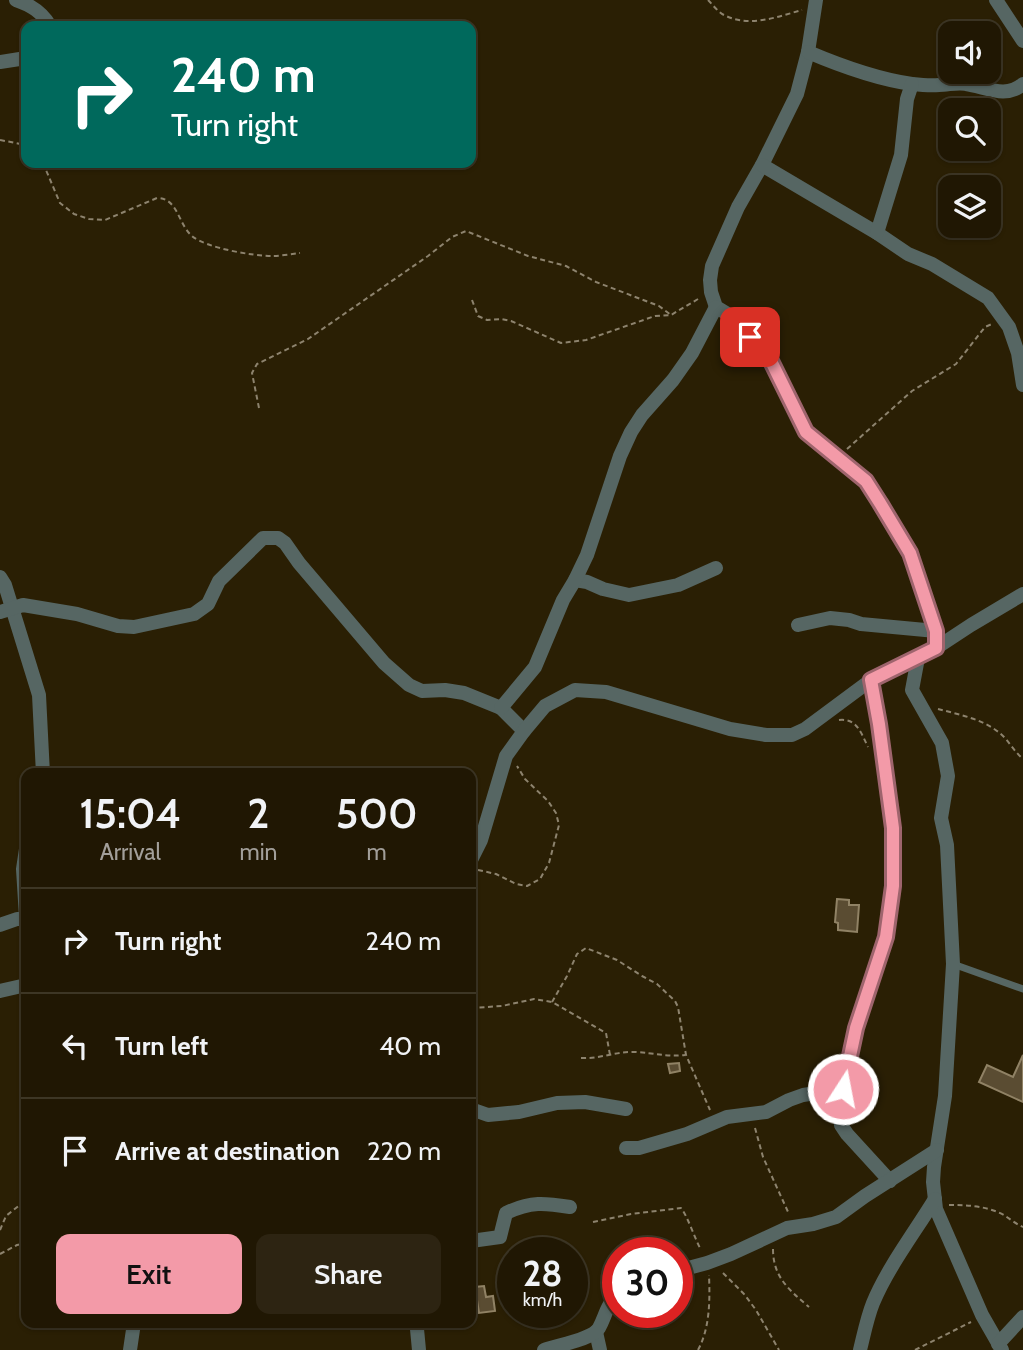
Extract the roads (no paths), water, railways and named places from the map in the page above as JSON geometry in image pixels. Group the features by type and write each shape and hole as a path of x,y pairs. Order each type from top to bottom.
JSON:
{"street":[{"path":"16,0 40,12 46,21"},
{"path":"996,0 1023,41"},
{"path":"816,3 808,52 797,94 762,166 738,207 712,266 711,292 716,307 731,316 769,357 806,432 866,481 910,553 936,631 936,648"},
{"path":"808,52 878,77 912,84 935,86 963,83 1002,92 1017,90 1023,84"},
{"path":"0,62 21,59"},
{"path":"877,233 901,155 907,99 912,84"},
{"path":"762,166 908,254 932,264 988,298 1009,327 1018,353 1023,385"},
{"path":"501,708 535,667 563,600 587,555 631,432 692,353 716,307"},
{"path":"5,609 23,605 77,614 118,626 134,627 194,614 208,604 219,582 263,538 278,538 285,543 384,663 409,685 422,691 464,692 501,708 524,731"},
{"path":"575,580 629,595 678,585 716,568"},
{"path":"0,577 5,585 5,609 39,695 43,768"},
{"path":"476,850 506,756 545,706 575,690 606,692 730,729 766,735 792,735 805,729 871,680 936,648 1023,594"},
{"path":"798,625 830,618 861,624 936,631"},
{"path":"918,658 912,690 942,743 948,776 941,818 947,845 953,964 948,1065 933,1182 935,1202 939,1218 982,1315 1000,1347 1023,1317"},
{"path":"871,680 893,828 893,886 886,937 856,1028 840,1116 846,1134 890,1181"},
{"path":"0,925 21,919"},
{"path":"0,991 21,986"},
{"path":"626,1148 639,1148 687,1134 726,1117 766,1112 803,1096 843,1089"},
{"path":"476,1111 488,1115 519,1112 557,1103 585,1102 626,1110"},
{"path":"693,1266 795,1226 836,1217 937,1150"},
{"path":"860,1350 874,1301 935,1202"},
{"path":"476,1240 499,1237 506,1213 514,1209 540,1203 570,1207"},
{"path":"544,1350 584,1338 596,1332 602,1322"},
{"path":"130,1350 133,1328"},
{"path":"417,1328 419,1350"},
{"path":"596,1332 600,1350"}],"lane":[{"path":"953,964 1023,989"}]}
